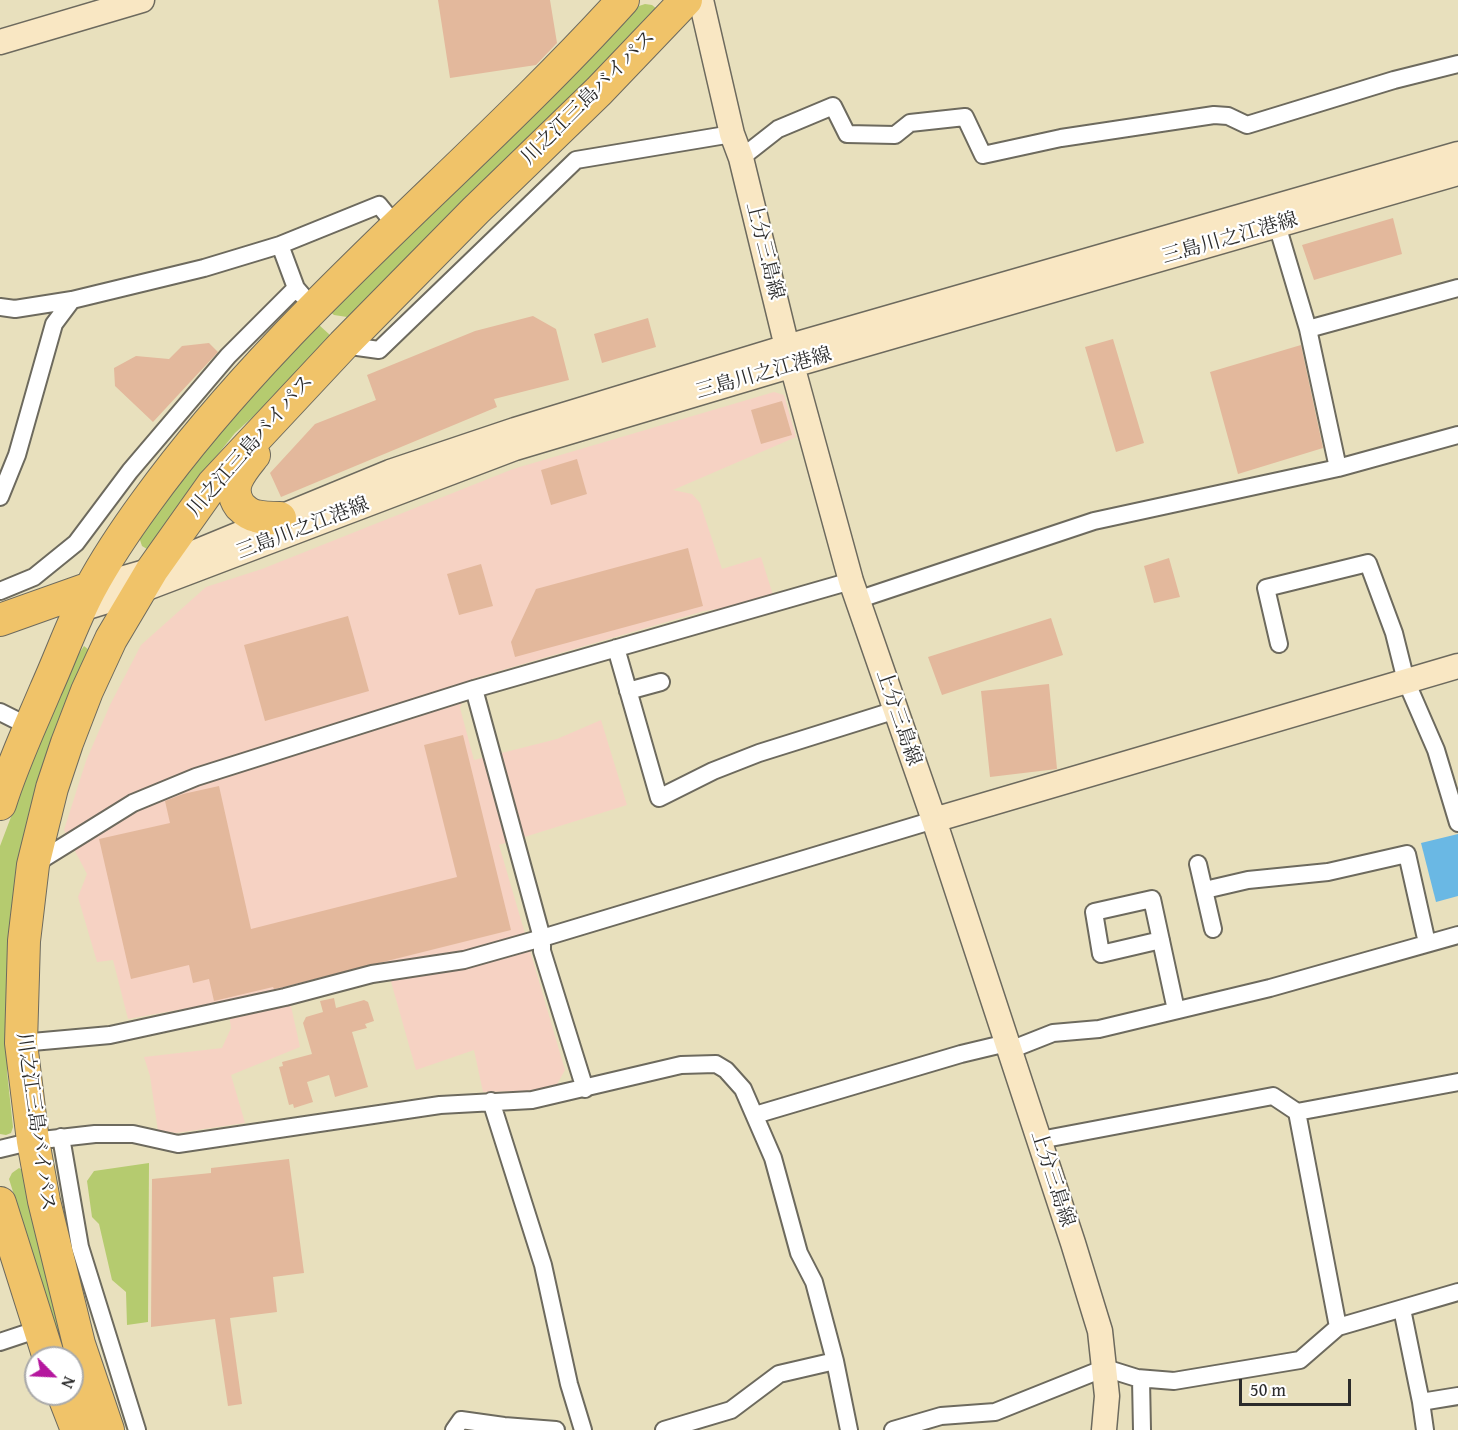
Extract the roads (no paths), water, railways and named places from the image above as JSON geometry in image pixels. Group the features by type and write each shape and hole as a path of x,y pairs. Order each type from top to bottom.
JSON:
{"highway":[{"path":"0,804 30,727 86,599 145,504 194,439 274,348 305,299 396,226 578,50 623,0"},
{"name":"川之江三島バイパス","path":"108,1430 79,1344 44,1201 47,1139 21,1043 24,941 33,865 52,788 87,691 111,639 145,580 213,484 342,345 476,210 599,91 686,0"},
{"path":"280,518 256,516 244,510 234,493 235,483 244,468 342,345"},
{"path":"0,620 86,599"},
{"path":"0,637 86,599"},
{"path":"2,1221 44,1344"},
{"path":"68,1406 77,1430"}],"main road":[{"path":"0,42 142,0"},
{"name":"上分三島線","path":"701,0 732,134 741,159 790,356 854,590 934,820 1040,1140 1100,1331 1107,1396 1104,1430"},
{"name":"三島川之江港線","path":"86,599 145,580 488,456 790,356 1458,154"},
{"name":"三島川之江港線","path":"145,580 280,518 390,472 515,430 1277,225 1458,173"},
{"path":"934,820 1458,666"}],"street":[{"path":"741,159 778,129 833,106 847,134 895,135 910,123 965,117 983,154 1061,138 1214,115 1228,116 1247,125 1394,80 1458,64"},
{"path":"342,345 379,350 576,160 732,134"},
{"path":"0,308 15,309 72,300 204,268 280,245 379,205 396,226"},
{"path":"1277,225 1308,329 1338,468"},
{"path":"0,591 34,577 76,543 130,471 228,356 305,299 280,245"},
{"path":"1308,329 1458,288"},
{"path":"0,497 17,455 54,324 72,300"},
{"path":"33,865 133,803 196,777 474,689 616,648 854,590 1094,521 1338,468 1458,435"},
{"path":"1279,644 1266,588 1368,563 1394,633 1406,681 1436,750 1458,823"},
{"path":"616,648 659,798 713,771 759,753 896,710"},
{"path":"628,691 662,682"},
{"path":"474,689 542,938 542,951 585,1089"},
{"path":"0,712 30,727"},
{"path":"21,1043 110,1035 285,997 372,974 464,960 934,820"},
{"path":"1205,890 1248,880 1328,872 1407,854 1427,943"},
{"path":"1198,864 1213,929"},
{"path":"755,1115 961,1054 1009,1047 1053,1033 1099,1029 1320,975 1458,935"},
{"path":"1161,940 1176,1010"},
{"path":"0,1149 47,1139 95,1134 133,1134 178,1144 440,1105 532,1100 681,1065 716,1064 734,1077 743,1089 773,1158 799,1253 814,1282 836,1361 849,1430"},
{"path":"1040,1140 1273,1096 1297,1112 1458,1082"},
{"path":"491,1101 543,1265 569,1384 583,1430"},
{"path":"1297,1112 1338,1327"},
{"path":"47,1139 137,1430"},
{"path":"893,1430 941,1416 995,1412 1105,1368 1141,1379 1174,1381 1300,1360 1338,1327 1458,1292"},
{"path":"1402,1309 1425,1430"},
{"path":"0,1342 44,1344"},
{"path":"664,1430 731,1410 779,1374 836,1361"},
{"path":"1141,1379 1142,1430"},
{"path":"1421,1402 1458,1396"},
{"path":"454,1430 461,1420 556,1430"}],"water":[{"path":"1458,834 1458,896 1436,902 1421,843"}]}
